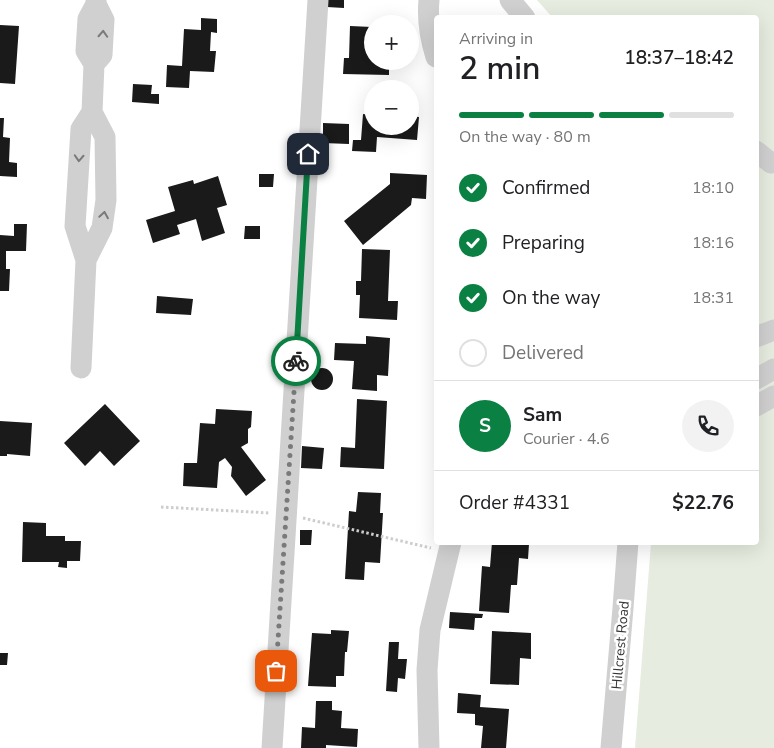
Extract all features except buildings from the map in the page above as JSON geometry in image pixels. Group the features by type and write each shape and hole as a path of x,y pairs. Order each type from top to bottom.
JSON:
{"street":[{"path":"272,748 318,0"},
{"path":"429,0 429,30 434,49"},
{"path":"510,0 522,15"},
{"path":"86,260 102,228 106,200 105,137 92,112 94,64 102,55 104,20 96,2"},
{"path":"80,368 86,260 75,226 81,129 92,112"},
{"path":"759,153 771,163 774,162"},
{"path":"759,376 774,369"},
{"path":"759,404 774,396"},
{"path":"429,748 427,670 430,630 450,545"},
{"name":"Hillcrest Road","path":"611,748 628,545"}],"shaded area":[{"path":"537,0 774,0 774,748 635,748 651,545 759,545 759,15 550,15"}],"way so far":[{"path":"276,671 296,361"}],"route":[{"path":"296,361 308,154"}]}
